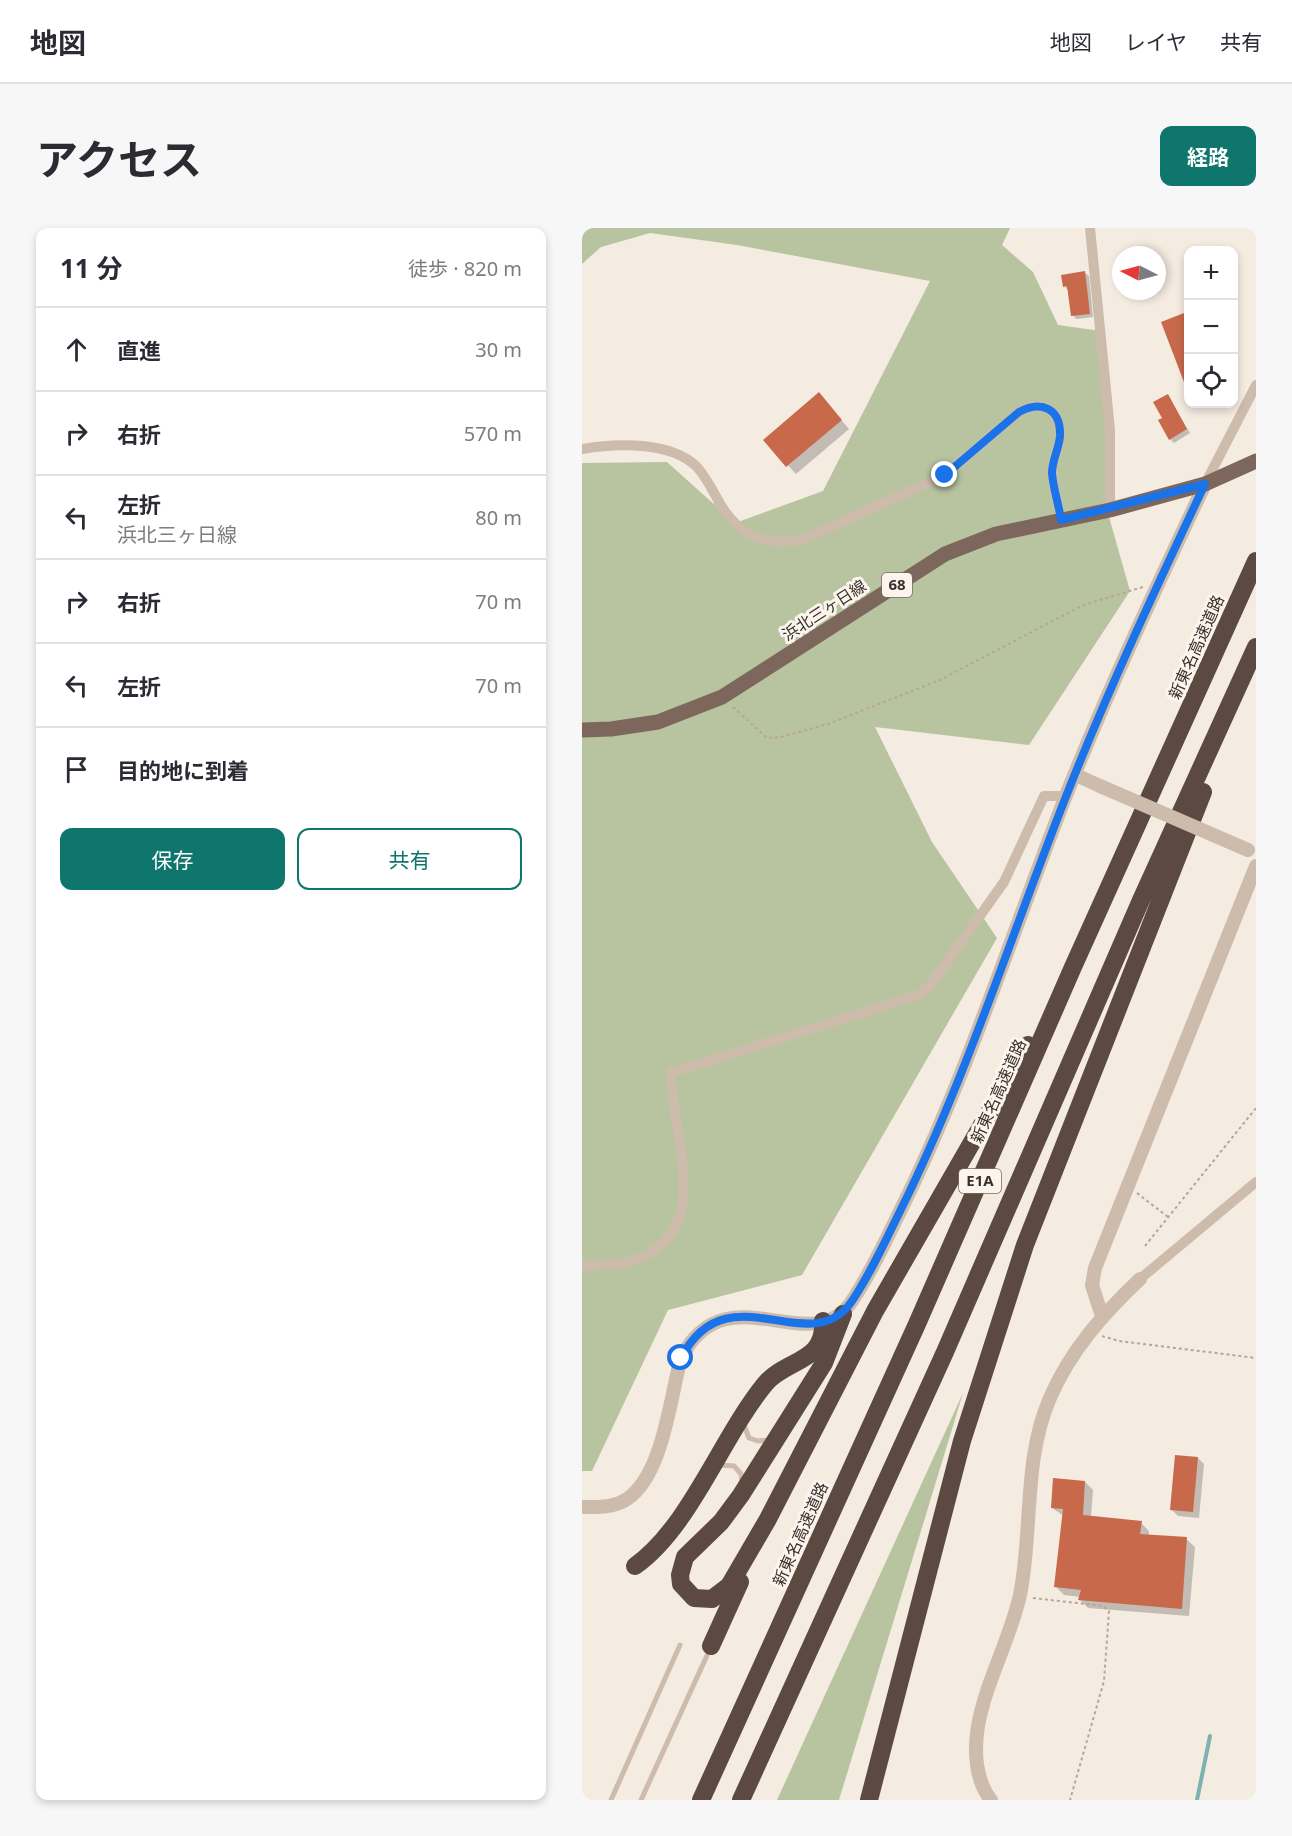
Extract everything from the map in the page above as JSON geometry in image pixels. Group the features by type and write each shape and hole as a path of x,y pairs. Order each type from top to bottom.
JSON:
{"highway":[{"name":"新東名高速道路","path":"701,1800 918,1323 1073,967 1256,561"},
{"name":"E1A","path":"741,1800 945,1352 1141,900 1256,647"},
{"path":"869,1800 962,1441 1025,1245 1155,908 1256,663"},
{"path":"711,1646 768,1519 875,1311 1073,967"},
{"path":"768,1519 721,1594 703,1600 686,1592 681,1584 680,1575 685,1557 721,1522 741,1495 824,1363 843,1314"},
{"path":"635,1566 661,1545 767,1381 817,1348 824,1332 823,1321"}],"main road":[{"name":"浜北三ヶ日線","path":"582,730 658,723 722,697 945,554 996,534 1110,510 1205,484 1256,461"}],"street":[{"path":"1090,228 1110,430 1110,510"},
{"path":"582,1507 620,1503 632,1495 648,1477 656,1455 681,1358 691,1341 708,1324 732,1317 805,1324 823,1321 843,1314 871,1269 936,1135 1004,965 1066,796 1136,628 1205,484 1256,385"},
{"path":"582,449 656,448 678,455 697,467 724,511 741,530 761,540 778,543 804,539 945,475 1019,412 1029,406 1041,405 1050,410 1060,434 1052,474 1061,520"},
{"path":"1076,775 1252,852"},
{"path":"582,1266 627,1262 642,1257 655,1252 671,1234 681,1212 684,1179 671,1073 918,995 930,986 1004,882 1044,796 1066,796"},
{"path":"1102,1316 1092,1286 1095,1268 1256,866"},
{"path":"991,1800 985,1792 976,1761 978,1726 1019,1596 1040,1426 1064,1370 1102,1316 1140,1279 1256,1182"}],"lane":[{"path":"745,1412 744,1426 749,1438 763,1441 776,1437"},
{"path":"709,1470 723,1464 734,1466 741,1474 741,1495"},
{"path":"611,1800 680,1645"},
{"path":"641,1800 711,1646"}],"path":[{"path":"722,697 767,738 782,737 828,724 940,680 1083,605 1159,583"},
{"path":"1145,1246 1256,1108"},
{"path":"1128,1185 1168,1217"},
{"path":"1089,1332 1119,1341 1256,1358"},
{"path":"1019,1596 1103,1606 1109,1611 1104,1681 1070,1800"}],"green space":[{"path":"582,228 1010,228 1002,245 1033,272 1058,325 1101,331 1109,517 1130,591 1029,745 875,727 932,842 997,938 802,1275 668,1310 592,1471 582,1471 582,463 667,462 735,523 823,491 930,281 737,245 650,233 601,247 582,264"},
{"path":"963,1393 839,1800 777,1800"}],"building":[{"path":"1085,271 1090,314 1071,316 1067,286 1063,287 1061,275"},
{"path":"1184,313 1184,382 1161,322"},
{"path":"819,392 842,420 786,467 763,440"},
{"path":"1168,394 1187,429 1169,440 1158,420 1162,418 1153,402"},
{"path":"1175,1455 1198,1457 1193,1512 1170,1510"},
{"path":"1053,1478 1085,1481 1083,1515 1142,1521 1140,1534 1187,1537 1182,1609 1078,1600 1081,1590 1054,1587 1063,1509 1051,1508"}],"waterway":[{"path":"1197,1800 1210,1736"}],"route":[{"path":"681,1358 699,1332 716,1320 742,1317 805,1324 843,1314 852,1301 871,1269 936,1135 1004,965 1066,796 1136,628 1205,484 1110,510 1061,520 1052,474 1060,434 1050,410 1041,405 1029,406 1019,412 980,448 945,475"}]}
